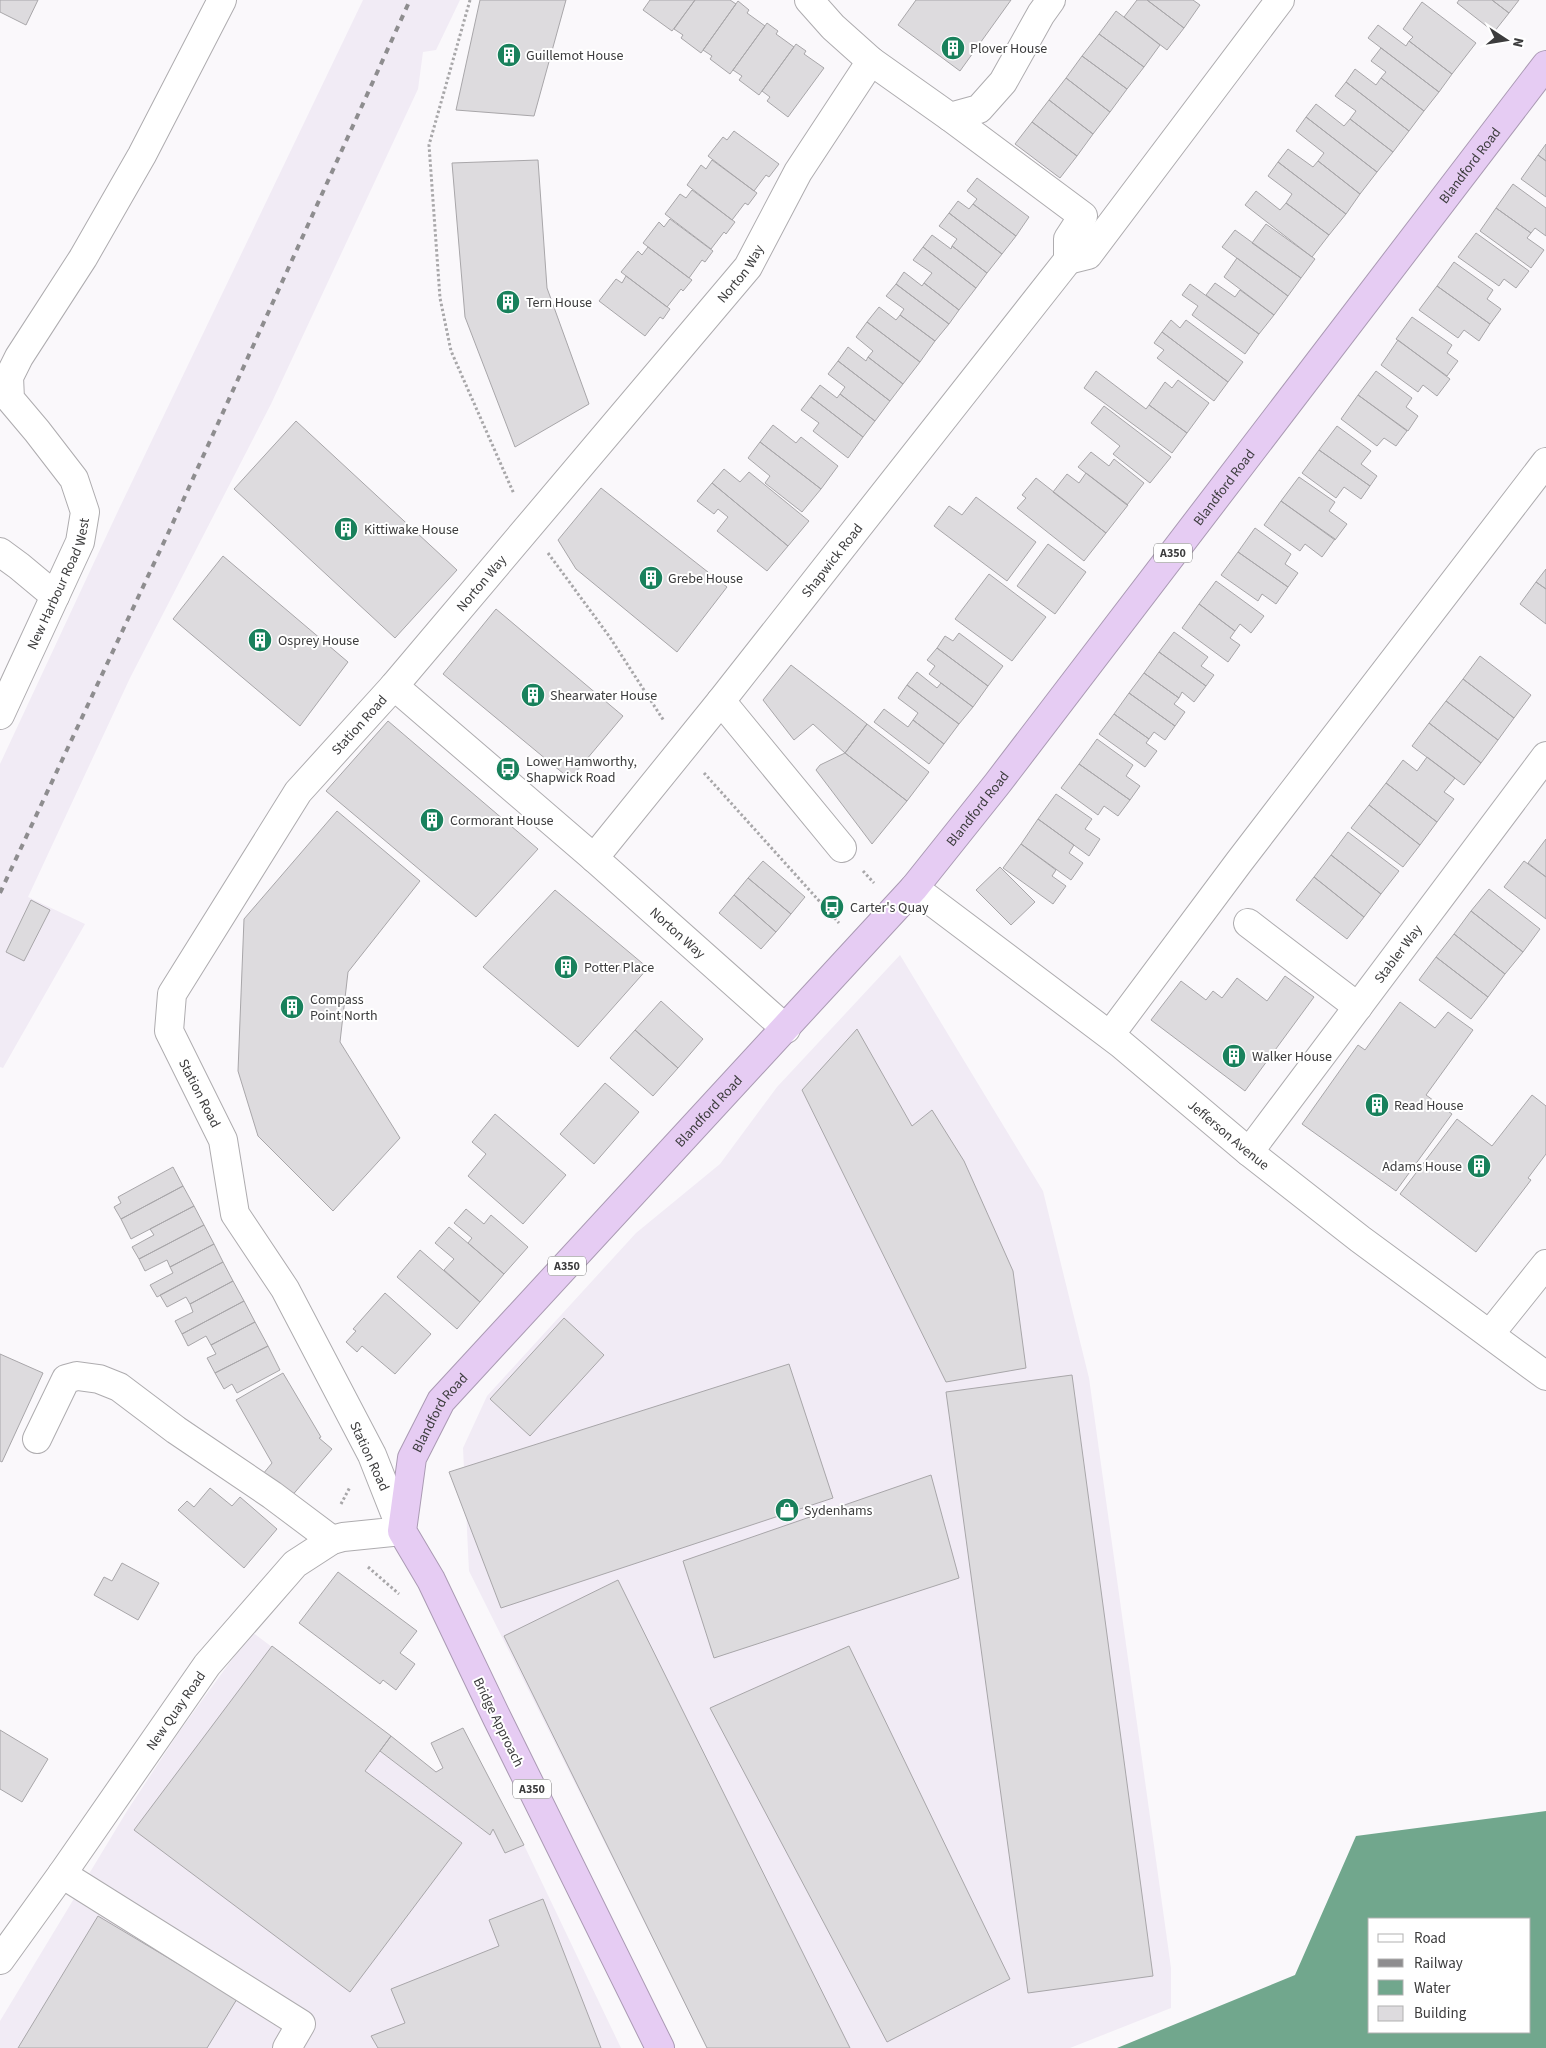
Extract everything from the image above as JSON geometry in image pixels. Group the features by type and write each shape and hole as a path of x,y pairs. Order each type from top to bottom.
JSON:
{"highway":[{"name":"Blandford Road","path":"402,1531 412,1458 441,1401 906,898 997,784 1546,64"},
{"name":"Bridge Approach","path":"402,1531 431,1580 501,1727 660,2048"}],"street":[{"name":"New Harbour Road West","path":"0,715 6,687 55,596 80,542 85,512 74,479 10,399 9,377 19,357 83,258 132,172 222,0"},
{"path":"809,0 833,27 871,61 1083,216 1068,239 1068,260 1088,255 1280,0"},
{"path":"950,117 979,109 1003,82 1040,14 1051,0"},
{"name":"Norton Way","path":"786,1029 594,858 394,686 748,266 798,172 871,61"},
{"name":"Shapwick Road","path":"594,858 721,701 1068,260"},
{"path":"1110,1035 1239,862 1546,462"},
{"path":"0,552 55,596"},
{"name":"Station Road","path":"394,686 298,792 172,994 169,1031 223,1140 235,1214 285,1289 372,1455 402,1531"},
{"path":"721,701 842,848"},
{"name":"Stabler Way","path":"1250,1152 1546,756"},
{"name":"Jefferson Avenue","path":"906,898 1110,1035 1250,1152 1360,1239 1546,1376"},
{"path":"1248,924 1358,1007"},
{"path":"1490,1334 1546,1264"},
{"path":"37,1439 66,1379 77,1376 99,1379 119,1386 176,1430 272,1495 332,1540"},
{"name":"New Quay Road","path":"0,1960 62,1874 207,1664 295,1564 332,1540 343,1537 402,1531"},
{"path":"62,1874 305,2036 287,2048"}],"path":[{"path":"470,0 429,145 440,298 451,351 529,528"},
{"path":"842,848 906,898"}],"shaded area":[{"path":"363,0 460,0 436,50 423,52 418,89 271,404 130,678 28,897 85,924 3,1068 0,1067 0,764 118,511"},
{"name":"Sydenhams","path":"900,955 1043,1191 1089,1378 1171,1968 1171,2008 1070,2048 707,2048 469,1571 463,1448 487,1396 636,1233 720,1164 777,1087"},
{"path":"252,1632 391,1736 380,1751 490,1835 493,1829 505,1853 524,1845 621,2048 0,2048 0,2021 127,1811 179,1732"}],"water":[{"path":"1546,1811 1546,2048 1117,2048 1295,1975 1356,1836"}],"building":[{"path":"0,0 38,0 26,25 0,12"},
{"name":"Guillemot House","path":"480,0 566,0 534,116 456,110"},
{"path":"650,0 695,0 672,31 643,10"},
{"path":"695,0 730,0 736,4 701,53 681,38 683,35 674,29"},
{"name":"Plover House","path":"916,0 1011,0 960,71 898,25"},
{"path":"1137,0 1147,0 1184,28 1167,50 1124,17"},
{"path":"1147,0 1193,0 1200,5 1184,28"},
{"path":"1459,0 1492,0 1509,13 1494,32 1457,3"},
{"path":"1492,0 1519,0 1509,13"},
{"path":"738,1 749,10 747,13 765,26 730,74 710,59 712,56 703,50"},
{"path":"1422,2 1476,43 1452,74 1409,41 1413,37 1403,29"},
{"path":"1116,11 1160,45 1144,67 1099,34"},
{"path":"767,23 778,31 776,34 794,47 759,95 739,80 742,76 733,70"},
{"path":"1378,25 1406,46 1409,41 1452,74 1439,92 1368,38"},
{"path":"1099,34 1144,67 1127,89 1082,56"},
{"path":"796,44 806,51 804,54 824,68 788,117 767,101 770,97 762,91"},
{"path":"1381,48 1439,92 1424,111 1381,78 1386,72 1371,61"},
{"path":"1082,56 1127,89 1110,112 1066,78"},
{"path":"1355,69 1376,85 1381,78 1424,111 1409,131 1346,82"},
{"path":"1066,78 1110,112 1093,134 1049,100"},
{"path":"1346,82 1409,131 1393,152 1350,119 1356,111 1335,96"},
{"path":"1049,100 1093,134 1077,156 1032,122"},
{"path":"1316,104 1344,126 1350,119 1393,152 1377,172 1306,117"},
{"path":"1306,117 1377,172 1360,194 1318,161 1324,153 1296,131"},
{"path":"1032,122 1077,156 1060,178 1015,144"},
{"path":"734,131 779,164 769,177 766,175 754,191 708,156 723,137 727,140"},
{"path":"1546,144 1546,161 1538,155"},
{"path":"1288,149 1313,167 1318,161 1360,194 1346,214 1278,162"},
{"path":"1538,155 1546,161 1546,197 1521,179"},
{"name":"Tern House","path":"538,160 547,288 589,404 515,447 465,317 452,163"},
{"path":"712,160 757,193 748,205 745,203 732,220 687,185 701,165 706,169"},
{"path":"1278,162 1346,214 1329,235 1286,203 1292,194 1268,176"},
{"path":"977,178 1029,217 1016,236 973,204 977,199 967,191"},
{"path":"1513,184 1546,208 1546,236 1535,228 1531,233 1496,208"},
{"path":"692,190 735,222 726,234 724,232 711,249 665,214 680,194 686,198"},
{"path":"1256,191 1280,210 1286,203 1329,235 1312,257 1245,205"},
{"path":"958,201 969,209 973,204 1016,236 1002,254 949,213"},
{"path":"1496,208 1531,233 1527,238 1544,250 1531,268 1480,231"},
{"path":"949,213 1002,254 987,273 952,246 957,239 939,226"},
{"path":"670,219 713,251 705,262 702,260 689,278 643,243 659,222 664,227"},
{"path":"1266,224 1315,259 1301,278 1252,243"},
{"path":"1235,230 1301,278 1288,296 1222,247"},
{"path":"1476,233 1529,271 1516,288 1504,279 1499,286 1458,257"},
{"path":"932,235 951,249 952,246 987,273 976,288 923,247"},
{"path":"648,247 692,280 683,291 681,289 667,307 621,272 638,251 642,255"},
{"path":"923,247 976,288 959,310 924,283 932,273 913,260"},
{"path":"1237,258 1288,296 1274,315 1224,277"},
{"path":"1454,262 1493,290 1487,299 1501,309 1490,324 1437,286"},
{"path":"904,272 922,286 924,283 959,310 949,324 896,284"},
{"path":"626,276 670,309 663,319 660,317 645,336 599,301 616,279 622,283"},
{"path":"1215,283 1235,297 1240,290 1274,315 1259,334 1206,295"},
{"path":"896,284 949,324 935,341 900,315 904,309 886,296"},
{"path":"1190,284 1259,334 1245,354 1192,315 1198,306 1182,295"},
{"path":"1437,286 1490,324 1479,341 1464,330 1458,338 1419,310"},
{"path":"879,307 896,320 900,315 935,341 920,362 867,322"},
{"path":"1412,317 1452,345 1447,353 1458,361 1447,376 1396,339"},
{"path":"1171,320 1180,328 1186,320 1243,362 1228,382 1162,332"},
{"path":"867,322 920,362 903,384 868,357 873,351 856,337"},
{"path":"1162,332 1228,382 1214,401 1157,358 1164,350 1154,343"},
{"path":"1398,340 1450,379 1437,396 1423,385 1418,392 1381,365"},
{"path":"848,347 866,361 868,357 903,384 890,401 838,361"},
{"path":"838,361 890,401 875,421 840,394 845,387 828,374"},
{"path":"1096,371 1146,409 1149,405 1187,433 1172,453 1084,388"},
{"path":"1376,371 1412,398 1406,407 1418,416 1408,431 1358,395"},
{"path":"1178,380 1209,403 1187,433 1149,405 1165,382 1172,388"},
{"path":"820,385 837,398 840,394 875,421 863,437 811,397"},
{"path":"1358,395 1407,431 1396,446 1384,438 1377,446 1341,419"},
{"path":"811,397 863,437 848,458 813,431 819,423 801,410"},
{"path":"1104,406 1171,457 1150,483 1113,454 1120,446 1091,423"},
{"name":"Kittiwake House","path":"296,421 457,570 395,638 234,489"},
{"path":"773,425 796,443 801,437 838,466 821,489 760,442"},
{"path":"1337,426 1371,451 1361,464 1377,476 1370,486 1319,450"},
{"path":"760,442 821,489 802,512 765,483 770,476 748,458"},
{"path":"1319,450 1370,486 1361,499 1344,487 1336,498 1302,473"},
{"path":"1091,452 1109,466 1114,459 1144,483 1127,505 1078,467"},
{"path":"724,469 740,482 749,472 809,521 788,546 712,483"},
{"path":"1086,473 1128,505 1106,533 1053,492 1067,474 1079,483"},
{"path":"1299,477 1335,502 1329,511 1347,524 1335,540 1281,501"},
{"path":"1036,478 1106,533 1084,561 1017,508 1026,498 1022,495"},
{"path":"712,483 788,546 767,571 717,531 728,517 718,509 714,514 697,501"},
{"name":"Grebe House","path":"601,488 727,587 677,652 576,569 558,540"},
{"path":"976,497 1036,542 1007,581 934,526 949,506 962,515"},
{"path":"1281,501 1335,539 1322,557 1305,544 1300,551 1264,525"},
{"path":"1255,528 1291,554 1285,564 1298,573 1288,587 1238,552"},
{"path":"1048,544 1086,572 1055,614 1017,586"},
{"path":"1238,552 1288,587 1276,604 1262,594 1258,601 1221,575"},
{"name":"Osprey House","path":"223,556 348,662 300,726 173,619"},
{"path":"1546,569 1546,589 1536,582"},
{"path":"989,574 1046,617 1012,661 955,619"},
{"path":"1216,581 1264,616 1251,633 1240,624 1235,631 1199,604"},
{"path":"1536,582 1546,589 1546,624 1520,604"},
{"path":"1199,604 1235,631 1230,638 1240,645 1228,662 1182,628"},
{"name":"Shearwater House","path":"496,609 623,716 570,779 443,674"},
{"path":"1174,632 1208,657 1201,666 1214,675 1206,686 1159,652"},
{"path":"959,633 1003,666 988,686 937,648 945,636 953,641"},
{"path":"937,648 988,686 973,707 929,674 935,666 927,660"},
{"path":"1159,652 1206,686 1194,702 1182,692 1179,698 1144,673"},
{"path":"1480,656 1531,695 1514,718 1463,679"},
{"path":"791,665 867,724 845,753 813,724 794,740 763,700"},
{"path":"917,672 937,688 941,683 973,707 959,724 907,685"},
{"path":"1144,673 1179,698 1174,704 1185,712 1175,726 1129,693"},
{"path":"1463,679 1514,718 1498,740 1446,701"},
{"path":"907,685 959,724 944,744 913,720 918,713 898,698"},
{"path":"1129,693 1175,726 1165,740 1154,732 1149,739 1114,714"},
{"path":"1446,701 1498,740 1481,763 1429,723"},
{"path":"884,709 908,727 913,720 944,744 929,764 874,722"},
{"path":"1114,714 1149,739 1146,743 1157,751 1145,767 1099,734"},
{"name":"Cormorant House","path":"388,721 538,849 476,917 326,791"},
{"path":"1429,723 1481,763 1464,785 1412,746"},
{"path":"867,724 929,772 907,801 845,753"},
{"path":"1097,739 1133,765 1126,776 1140,786 1130,800 1079,764"},
{"path":"845,753 907,801 872,844 816,770 820,765"},
{"path":"1427,757 1455,778 1444,792 1454,799 1437,822 1386,783 1403,760 1417,771"},
{"path":"1079,764 1130,800 1118,816 1104,806 1098,815 1061,788"},
{"path":"1386,783 1437,822 1420,845 1369,805"},
{"path":"1056,794 1092,819 1085,829 1100,839 1089,856 1038,819"},
{"path":"1369,805 1420,845 1403,867 1351,828"},
{"name":"Compass Point North","path":"337,811 420,881 348,972 340,1042 400,1138 333,1211 258,1136 238,1071 244,919"},
{"path":"1038,819 1074,845 1069,853 1083,863 1071,880 1021,844"},
{"path":"1348,832 1399,871 1381,894 1331,855"},
{"path":"1546,839 1546,877 1528,863"},
{"path":"1021,844 1056,870 1052,876 1066,886 1053,904 1003,868"},
{"path":"1331,855 1381,894 1364,917 1314,877"},
{"path":"763,861 805,897 791,914 748,878"},
{"path":"1524,861 1546,877 1546,919 1504,887"},
{"path":"1000,867 1035,902 1011,925 976,890"},
{"path":"1314,877 1364,917 1347,939 1296,900"},
{"path":"748,878 791,914 776,932 734,895"},
{"path":"1489,889 1540,929 1523,952 1471,911"},
{"name":"Potter Place","path":"555,890 648,968 578,1047 483,967"},
{"path":"734,895 776,932 761,949 719,913"},
{"path":"31,900 50,910 24,961 6,952"},
{"path":"1471,911 1523,952 1505,974 1454,934"},
{"path":"1454,934 1505,974 1488,997 1436,957"},
{"path":"1436,957 1488,997 1471,1019 1419,980"},
{"name":"Walker House","path":"1285,976 1314,997 1245,1091 1151,1020 1181,981 1206,1000 1213,991 1222,998 1237,978 1267,1001"},
{"path":"661,1001 703,1039 678,1068 635,1030"},
{"name":"Read House","path":"1400,1002 1435,1028 1448,1012 1473,1030 1426,1095 1452,1114 1396,1191 1302,1124 1358,1045 1365,1050"},
{"path":"857,1029 912,1126 932,1110 964,1161 1013,1271 1026,1368 946,1382 802,1090"},
{"path":"635,1030 678,1068 653,1096 610,1058"},
{"path":"605,1083 639,1112 594,1164 560,1134"},
{"name":"Adams House","path":"1532,1095 1546,1106 1546,1154 1528,1178 1531,1180 1476,1252 1400,1194 1457,1119 1492,1146"},
{"path":"495,1114 566,1175 523,1224 468,1176 486,1154 472,1142"},
{"path":"173,1167 183,1186 121,1219 114,1207 121,1203 118,1197"},
{"path":"183,1186 194,1206 131,1239 121,1219"},
{"path":"194,1206 204,1225 139,1259 132,1247 154,1235 150,1229"},
{"path":"466,1209 484,1224 491,1215 528,1247 504,1274 468,1243 472,1238 454,1223"},
{"path":"204,1225 214,1244 170,1267 167,1260 145,1271 139,1259"},
{"path":"449,1227 504,1274 480,1302 444,1270 454,1259 435,1243"},
{"path":"214,1244 223,1262 157,1297 150,1285 173,1273 170,1267"},
{"path":"420,1250 480,1302 457,1329 397,1277"},
{"path":"223,1262 233,1281 190,1304 186,1297 167,1307 160,1295"},
{"path":"233,1281 244,1301 182,1334 175,1321 193,1312 190,1304"},
{"path":"385,1293 431,1334 395,1374 362,1346 357,1352 346,1342 356,1331 353,1329"},
{"path":"244,1301 255,1322 211,1345 206,1336 188,1346 182,1334"},
{"path":"564,1318 604,1355 530,1436 490,1399"},
{"path":"255,1322 268,1346 215,1373 207,1358 216,1354 211,1345"},
{"path":"268,1346 280,1370 237,1393 232,1384 224,1389 215,1373"},
{"path":"0,1354 43,1373 2,1462 0,1461"},
{"path":"789,1364 833,1498 501,1608 449,1472"},
{"path":"283,1373 321,1437 319,1438 332,1449 290,1498 263,1474 272,1463 236,1400"},
{"path":"1072,1375 1153,1976 1028,1993 946,1392"},
{"path":"931,1475 959,1578 714,1658 683,1561"},
{"path":"210,1488 232,1506 240,1497 277,1529 244,1568 178,1510 187,1501 194,1507"},
{"path":"122,1563 159,1583 138,1620 94,1595 104,1577 112,1581"},
{"path":"338,1572 417,1631 400,1653 415,1664 396,1690 383,1680 380,1684 299,1623"},
{"path":"618,1580 850,2048 707,2048 504,1636"},
{"path":"272,1646 391,1736 365,1771 462,1843 350,1992 134,1830"},
{"path":"849,1646 1010,1979 887,2042 710,1708"},
{"path":"463,1728 524,1845 505,1853 493,1829 490,1835 380,1751 391,1736 436,1772 443,1768 431,1743"},
{"path":"0,1730 48,1759 22,1802 0,1789"},
{"path":"543,1899 601,2048 378,2048 371,2036 405,2023 391,1989 499,1946 489,1920"},
{"path":"98,1916 237,1999 207,2048 18,2048"}],"railway":[{"path":"0,893 171,527 410,0"}],"place":[{"name":"Plover House","path":"953,48"},
{"name":"Guillemot House","path":"509,55"},
{"name":"Tern House","path":"508,302"},
{"name":"Kittiwake House","path":"346,529"},
{"name":"Grebe House","path":"651,578"},
{"name":"Osprey House","path":"260,640"},
{"name":"Shearwater House","path":"533,695"},
{"name":"Lower Hamworthy, Shapwick Road","path":"508,769"},
{"name":"Cormorant House","path":"432,820"},
{"name":"Carter's Quay","path":"832,907"},
{"name":"Potter Place","path":"566,967"},
{"name":"Compass Point North","path":"292,1007"},
{"name":"Walker House","path":"1234,1056"},
{"name":"Read House","path":"1377,1105"},
{"name":"Adams House","path":"1479,1166"},
{"name":"Sydenhams","path":"787,1510"}]}
